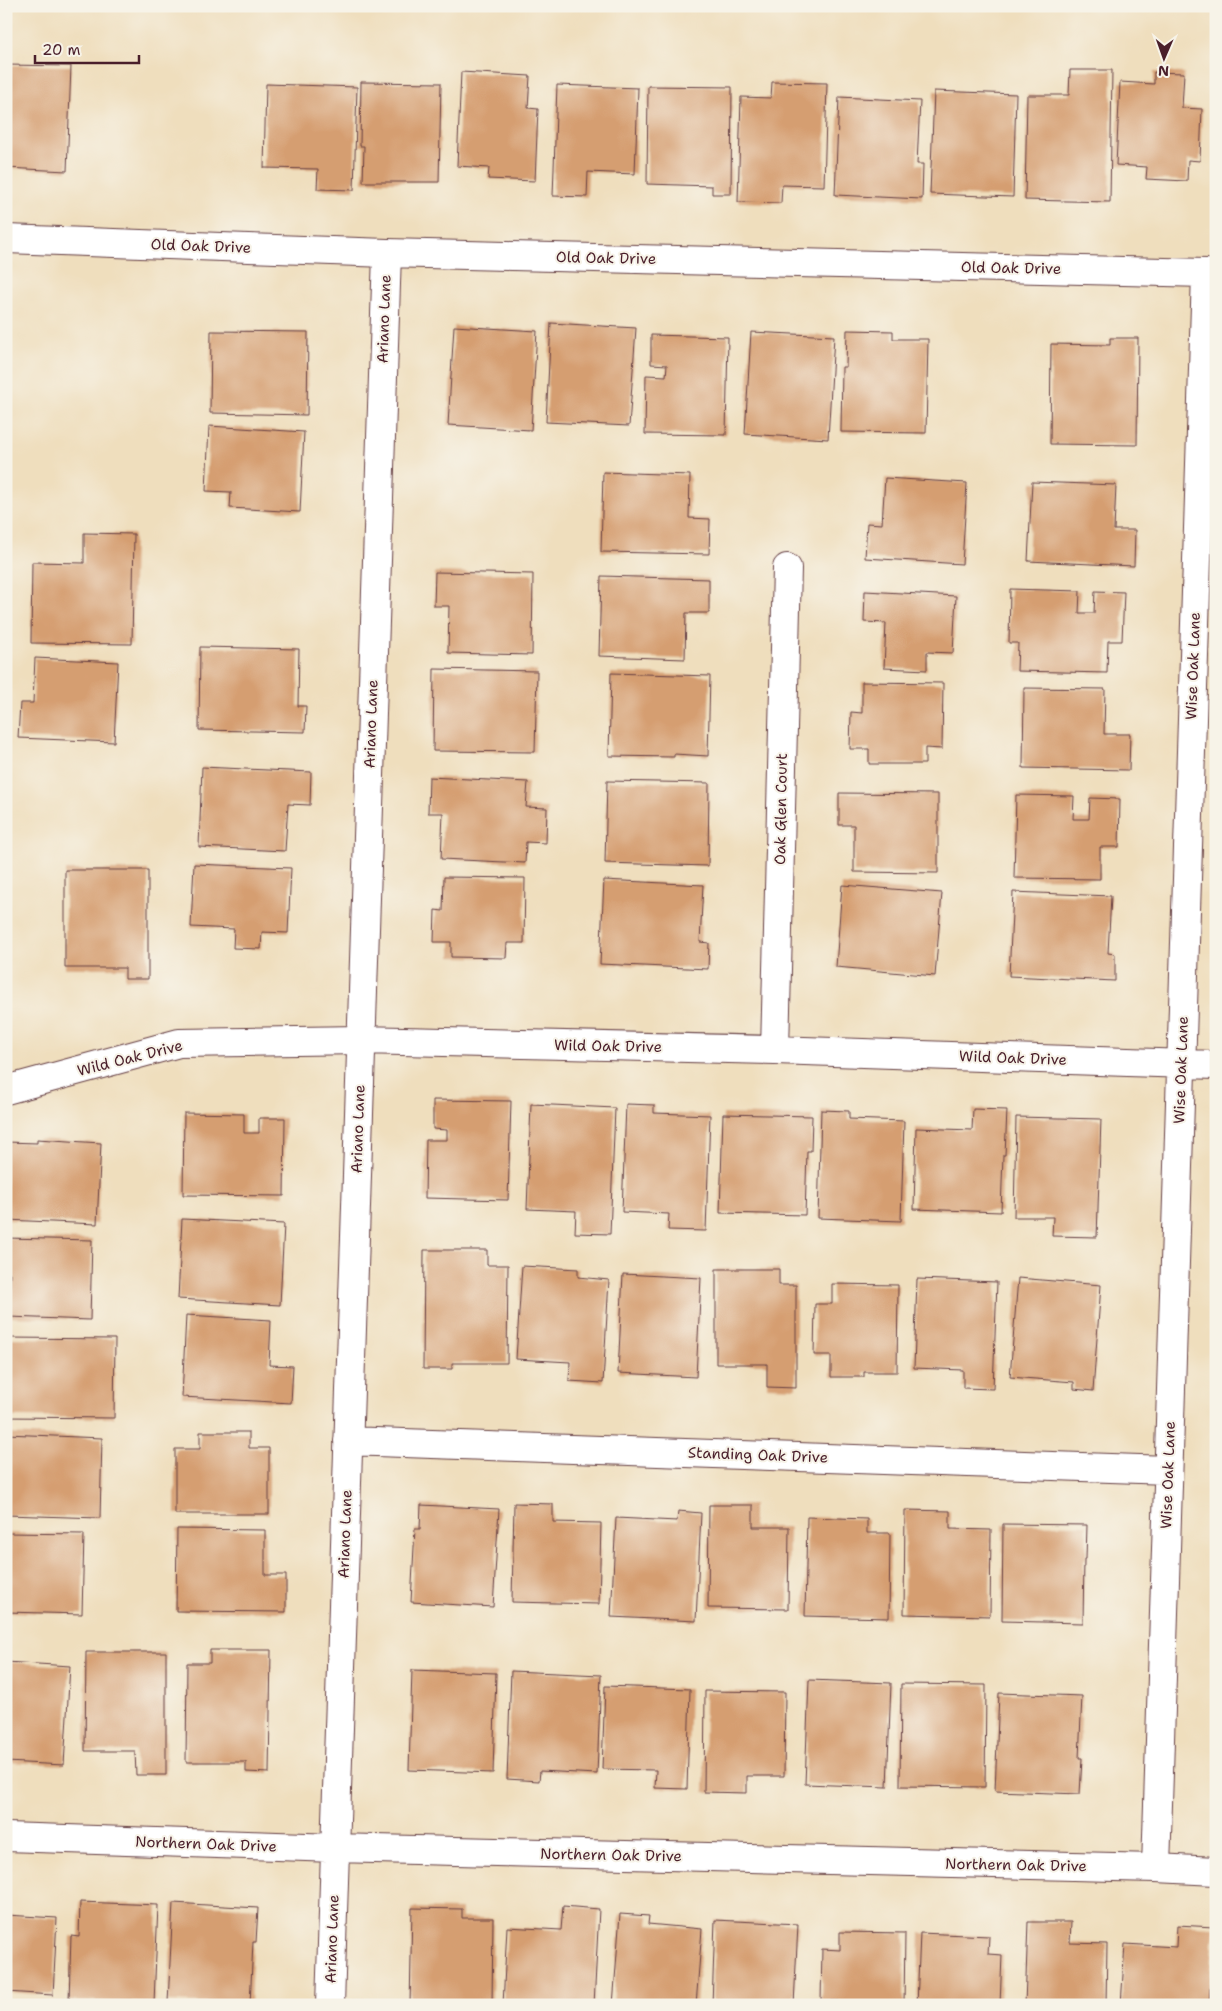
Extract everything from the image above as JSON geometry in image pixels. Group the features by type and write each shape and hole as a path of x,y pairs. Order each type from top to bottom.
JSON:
{"street":[{"name":"Old Oak Drive","path":"6,239 387,253 1206,272"},
{"name":"Ariano Lane","path":"330,2005 387,253"},
{"name":"Wise Oak Lane","path":"1156,1868 1206,272"},
{"name":"Oak Glen Court","path":"775,1050 787,568"},
{"name":"Wild Oak Drive","path":"6,1090 179,1043 361,1040 775,1050 1216,1065"},
{"name":"Standing Oak Drive","path":"348,1440 1168,1470"},
{"name":"Northern Oak Drive","path":"6,1837 335,1848 1216,1871"}],"building":[{"path":"6,65 71,66 67,171 6,168"},
{"path":"1070,70 1112,70 1110,202 1025,200 1027,95 1069,95"},
{"path":"461,72 530,76 528,108 538,109 535,181 488,179 489,168 457,166"},
{"path":"1154,72 1184,73 1182,108 1202,109 1200,161 1188,160 1187,181 1146,179 1147,167 1116,165 1120,82 1154,84"},
{"path":"361,82 441,83 439,182 363,182 364,146 360,146"},
{"path":"772,82 827,83 824,186 782,185 781,203 738,202 741,97 771,98"},
{"path":"266,84 357,87 354,190 317,189 318,169 264,168"},
{"path":"557,85 638,88 635,174 588,172 587,197 553,196"},
{"path":"648,86 732,87 731,194 712,194 712,186 647,184"},
{"path":"934,91 1016,94 1013,197 930,194"},
{"path":"839,97 920,101 917,164 923,164 922,199 835,195"},
{"path":"551,323 636,328 629,426 546,422"},
{"path":"454,326 537,331 531,430 448,425"},
{"path":"847,330 893,331 893,339 928,339 926,433 841,432 842,367 846,367"},
{"path":"211,331 308,332 307,415 210,413"},
{"path":"751,332 834,336 828,439 745,434"},
{"path":"651,335 728,337 726,435 645,434 646,375 666,376 667,365 651,364"},
{"path":"1110,338 1138,338 1137,445 1050,444 1051,344 1110,345"},
{"path":"209,426 304,432 300,512 230,508 231,492 206,491"},
{"path":"603,472 690,475 689,518 710,519 709,554 601,552"},
{"path":"885,478 967,483 962,564 865,558 867,523 882,524"},
{"path":"1032,482 1116,485 1114,530 1135,530 1134,566 1028,561"},
{"path":"84,533 134,534 132,644 31,643 32,562 84,563"},
{"path":"435,572 533,574 532,655 448,653 449,606 434,606"},
{"path":"601,576 709,579 709,613 686,613 685,659 599,656"},
{"path":"1010,589 1080,591 1079,613 1094,613 1095,591 1124,592 1122,641 1108,641 1107,673 1017,671 1018,643 1009,643"},
{"path":"865,591 956,596 953,653 927,652 927,670 884,668 886,623 864,622"},
{"path":"200,647 299,649 298,706 306,706 305,732 199,730"},
{"path":"35,658 118,662 114,742 18,738 20,703 33,703"},
{"path":"434,669 537,671 535,752 433,751"},
{"path":"611,673 710,676 708,756 674,754 674,757 609,756"},
{"path":"862,682 943,683 942,749 925,748 925,764 869,764 869,749 850,749 851,712 862,713"},
{"path":"1024,688 1105,689 1104,734 1130,734 1129,770 1023,768"},
{"path":"202,767 311,772 310,805 288,804 285,851 199,847"},
{"path":"429,777 528,782 526,807 547,808 546,843 526,842 525,863 441,859 443,813 428,813"},
{"path":"607,781 709,783 708,866 605,863"},
{"path":"839,793 938,794 938,873 854,872 854,825 839,825"},
{"path":"1016,795 1074,796 1073,819 1089,819 1090,798 1120,799 1119,847 1100,847 1100,879 1014,878"},
{"path":"194,864 291,868 288,933 262,932 261,949 233,948 234,929 191,927"},
{"path":"65,870 148,870 148,979 125,979 125,968 65,968"},
{"path":"444,877 525,878 524,943 507,943 506,958 451,957 451,942 434,942 435,910 443,911"},
{"path":"604,880 703,885 700,942 709,943 708,969 600,964"},
{"path":"842,885 942,893 935,976 836,967"},
{"path":"1013,892 1111,896 1108,953 1115,954 1115,981 1009,976"},
{"path":"433,1100 511,1101 508,1200 425,1198 426,1140 447,1140 447,1130 433,1129"},
{"path":"531,1104 615,1108 610,1234 575,1233 576,1211 527,1209"},
{"path":"626,1104 654,1105 654,1113 710,1115 706,1231 668,1230 669,1214 622,1212"},
{"path":"973,1109 1007,1110 1001,1212 914,1209 916,1128 972,1130"},
{"path":"821,1110 849,1111 849,1119 904,1121 901,1221 818,1218"},
{"path":"184,1113 244,1114 244,1133 259,1133 259,1118 285,1118 284,1196 183,1195"},
{"path":"723,1114 812,1116 811,1151 807,1151 805,1215 720,1213"},
{"path":"1016,1117 1101,1119 1097,1237 1052,1236 1053,1217 1014,1217"},
{"path":"37,1139 101,1143 97,1224 6,1220 6,1142 37,1143"},
{"path":"182,1219 284,1224 280,1305 178,1299"},
{"path":"6,1238 92,1240 90,1320 9,1317 10,1273 6,1272"},
{"path":"424,1250 487,1250 487,1265 508,1265 507,1363 452,1363 452,1369 423,1369"},
{"path":"522,1266 578,1269 578,1277 609,1280 603,1383 569,1381 570,1362 516,1359"},
{"path":"716,1269 779,1269 779,1285 796,1285 796,1388 767,1387 767,1364 716,1364"},
{"path":"623,1274 701,1278 696,1377 618,1373"},
{"path":"1018,1278 1101,1285 1093,1391 1074,1389 1074,1382 1010,1377"},
{"path":"917,1279 997,1282 993,1389 963,1388 963,1370 914,1368"},
{"path":"832,1284 898,1285 897,1372 864,1372 864,1377 831,1377 831,1355 814,1355 815,1304 832,1304"},
{"path":"186,1315 271,1320 269,1365 293,1366 291,1403 182,1397"},
{"path":"8,1338 115,1339 114,1418 6,1417"},
{"path":"200,1432 249,1432 249,1448 269,1448 269,1514 175,1514 175,1449 200,1449"},
{"path":"6,1434 102,1438 100,1518 6,1515"},
{"path":"514,1503 553,1504 553,1522 601,1523 599,1604 512,1602"},
{"path":"421,1505 499,1509 493,1607 411,1602 415,1529 420,1529"},
{"path":"709,1505 753,1505 753,1527 789,1527 788,1609 708,1608"},
{"path":"905,1510 950,1511 950,1529 991,1530 990,1616 904,1614"},
{"path":"678,1511 701,1513 696,1621 611,1617 616,1518 677,1521"},
{"path":"807,1517 867,1519 867,1533 890,1533 889,1618 805,1616"},
{"path":"1003,1524 1087,1525 1086,1559 1084,1559 1083,1623 1002,1621"},
{"path":"177,1529 265,1530 265,1575 286,1575 286,1612 176,1611"},
{"path":"6,1533 84,1534 82,1614 6,1612"},
{"path":"210,1650 271,1650 269,1773 246,1772 246,1762 186,1762 187,1663 210,1663"},
{"path":"86,1652 166,1652 166,1775 136,1775 135,1751 85,1751"},
{"path":"6,1662 70,1666 64,1765 6,1762"},
{"path":"412,1670 496,1673 493,1773 409,1770"},
{"path":"511,1671 601,1675 597,1774 540,1771 539,1781 507,1779"},
{"path":"809,1680 891,1683 887,1787 805,1784"},
{"path":"901,1684 986,1685 985,1787 900,1786"},
{"path":"605,1686 690,1689 687,1789 655,1788 656,1770 602,1769"},
{"path":"705,1691 785,1692 784,1776 747,1776 747,1793 704,1792"},
{"path":"999,1693 1082,1696 1079,1758 1082,1758 1080,1794 995,1791"},
{"path":"80,1902 158,1905 154,2003 69,2000 71,1936 79,1937"},
{"path":"173,1903 258,1908 256,1942 253,1942 250,2005 168,2002"},
{"path":"563,1906 599,1909 594,2005 503,2005 507,1927 561,1930"},
{"path":"412,1908 462,1909 462,1918 493,1918 492,2005 410,2005"},
{"path":"620,1914 649,1916 648,1924 702,1929 696,2005 613,2005"},
{"path":"6,1915 57,1918 53,1995 6,1992"},
{"path":"715,1920 798,1924 794,2005 712,2005"},
{"path":"1028,1922 1071,1922 1070,1943 1107,1944 1106,2005 1025,2005"},
{"path":"1177,1925 1214,1927 1209,2005 1121,2005 1125,1944 1176,1947"},
{"path":"840,1932 905,1933 904,2005 838,2005 838,2001 821,2001 822,1949 840,1950"},
{"path":"920,1933 989,1936 988,1954 1002,1955 1000,2005 917,2005"}]}
